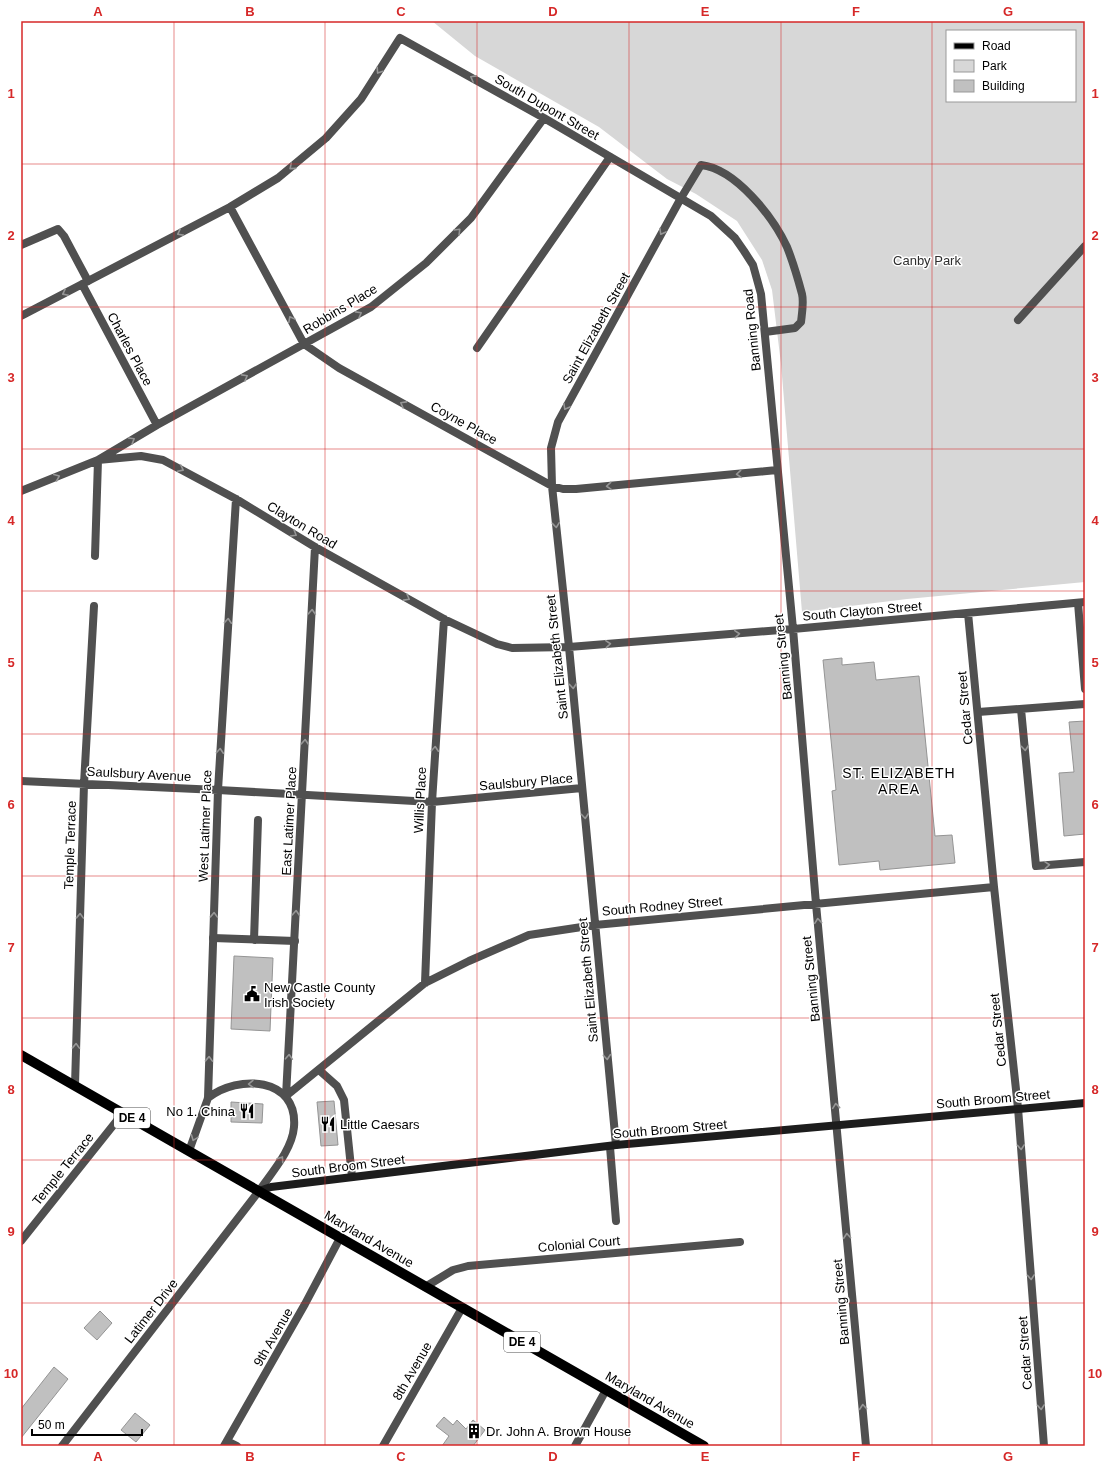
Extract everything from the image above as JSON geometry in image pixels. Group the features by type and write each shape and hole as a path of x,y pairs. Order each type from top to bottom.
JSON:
{"main road":[{"name":"Maryland Avenue","path":"21,1055 704,1446"}],"street":[{"name":"South Dupont Street","path":"230,206 278,178 326,138 361,99 400,38 544,118 681,198"},
{"name":"Robbins Place","path":"98,460 157,424 371,307 426,263 470,218 544,118"},
{"path":"477,348 610,157"},
{"name":"Saint Elizabeth Street","path":"616,1221 613,1146 595,925 569,647 552,486 551,448 558,422 681,198 701,165 712,166 737,182 765,211 786,247 803,296 801,322 795,328 764,332"},
{"name":"Banning Road","path":"681,198 711,216 724,226 744,251 753,266 758,282 778,470"},
{"path":"21,316 230,206"},
{"name":"Coyne Place","path":"230,206 304,344 339,368 552,486 563,489 576,489 778,470"},
{"name":"Charles Place","path":"21,245 58,229 157,424"},
{"path":"1018,320 1085,246"},
{"name":"Clayton Road","path":"21,491 98,460 141,456 163,460 236,499 315,547 444,619 497,644 512,648 569,647"},
{"path":"95,556 98,460"},
{"name":"Banning Street","path":"778,470 866,1446"},
{"name":"West Latimer Place","path":"189,1151 208,1098 218,790 236,499"},
{"name":"East Latimer Place","path":"286,1096 315,547"},
{"path":"1081,602 1085,689"},
{"name":"South Clayton Street","path":"569,647 793,629 1081,602"},
{"name":"Temple Terrace","path":"75,1085 84,784 94,606"},
{"name":"Cedar Street","path":"968,613 994,887 1018,1108 1044,1446"},
{"name":"Willis Place","path":"425,983 432,802 444,619"},
{"path":"978,712 1085,704"},
{"path":"1021,709 1036,866 1085,862"},
{"name":"Saulsbury Avenue","path":"21,781 432,802 471,798"},
{"name":"Saulsbury Place","path":"471,798 582,788"},
{"path":"254,940 258,820"},
{"name":"South Rodney Street","path":"286,1096 425,983 469,960 529,935 595,925 994,887"},
{"path":"213,938 295,941"},
{"path":"319,1070 337,1086 344,1100 352,1177"},
{"path":"208,1098 218,1091 226,1088 252,1083 270,1087 286,1096 294,1117 292,1138 286,1151 259,1191"},
{"name":"South Broom Street","path":"259,1191 271,1187 613,1146 1085,1102"},
{"name":"Temple Terrace","path":"21,1241 123,1113"},
{"name":"Latimer Drive","path":"62,1446 259,1191"},
{"name":"9th Avenue","path":"226,1443 305,1304 340,1238"},
{"name":"Colonial Court","path":"425,1287 453,1270 468,1266 740,1242"},
{"name":"8th Avenue","path":"383,1446 462,1308"},
{"path":"575,1446 606,1390"},
{"path":"226,1443 237,1446"}],"green space":[{"name":"Canby Park","path":"432,21 1085,21 1085,582 907,599 802,612 781,364 772,290 762,260 737,221 696,194 667,179 599,127 475,56"}],"building":[{"path":"842,658 842,665 874,662 876,680 919,676 935,836 952,835 955,863 880,870 879,861 839,865 832,791 836,790 823,660"},
{"path":"1085,721 1085,834 1064,836 1059,773 1074,772 1069,722"},
{"name":"New Castle County Irish Society","path":"234,956 273,958 270,1031 231,1029"},
{"name":"Little Caesars","path":"334,1101 338,1145 321,1146 317,1102"},
{"name":"No 1. China","path":"231,1102 263,1104 262,1123 231,1122"},
{"path":"100,1311 112,1323 97,1340 84,1328"},
{"path":"54,1367 68,1379 21,1438 21,1409"},
{"path":"135,1413 150,1425 136,1442 121,1430"},
{"name":"Dr. John A. Brown House","path":"444,1417 453,1425 457,1420 466,1429 473,1420 485,1430 473,1446 442,1446 449,1436 436,1426"}],"place":[{"name":"New Castle County Irish Society","path":"252,994"},
{"name":"No 1. China","path":"247,1111"},
{"name":"Little Caesars","path":"328,1124"},
{"name":"Dr. John A. Brown House","path":"474,1431"}],"district":[{"name":"ST. ELIZABETH AREA","path":"899,782"}]}
